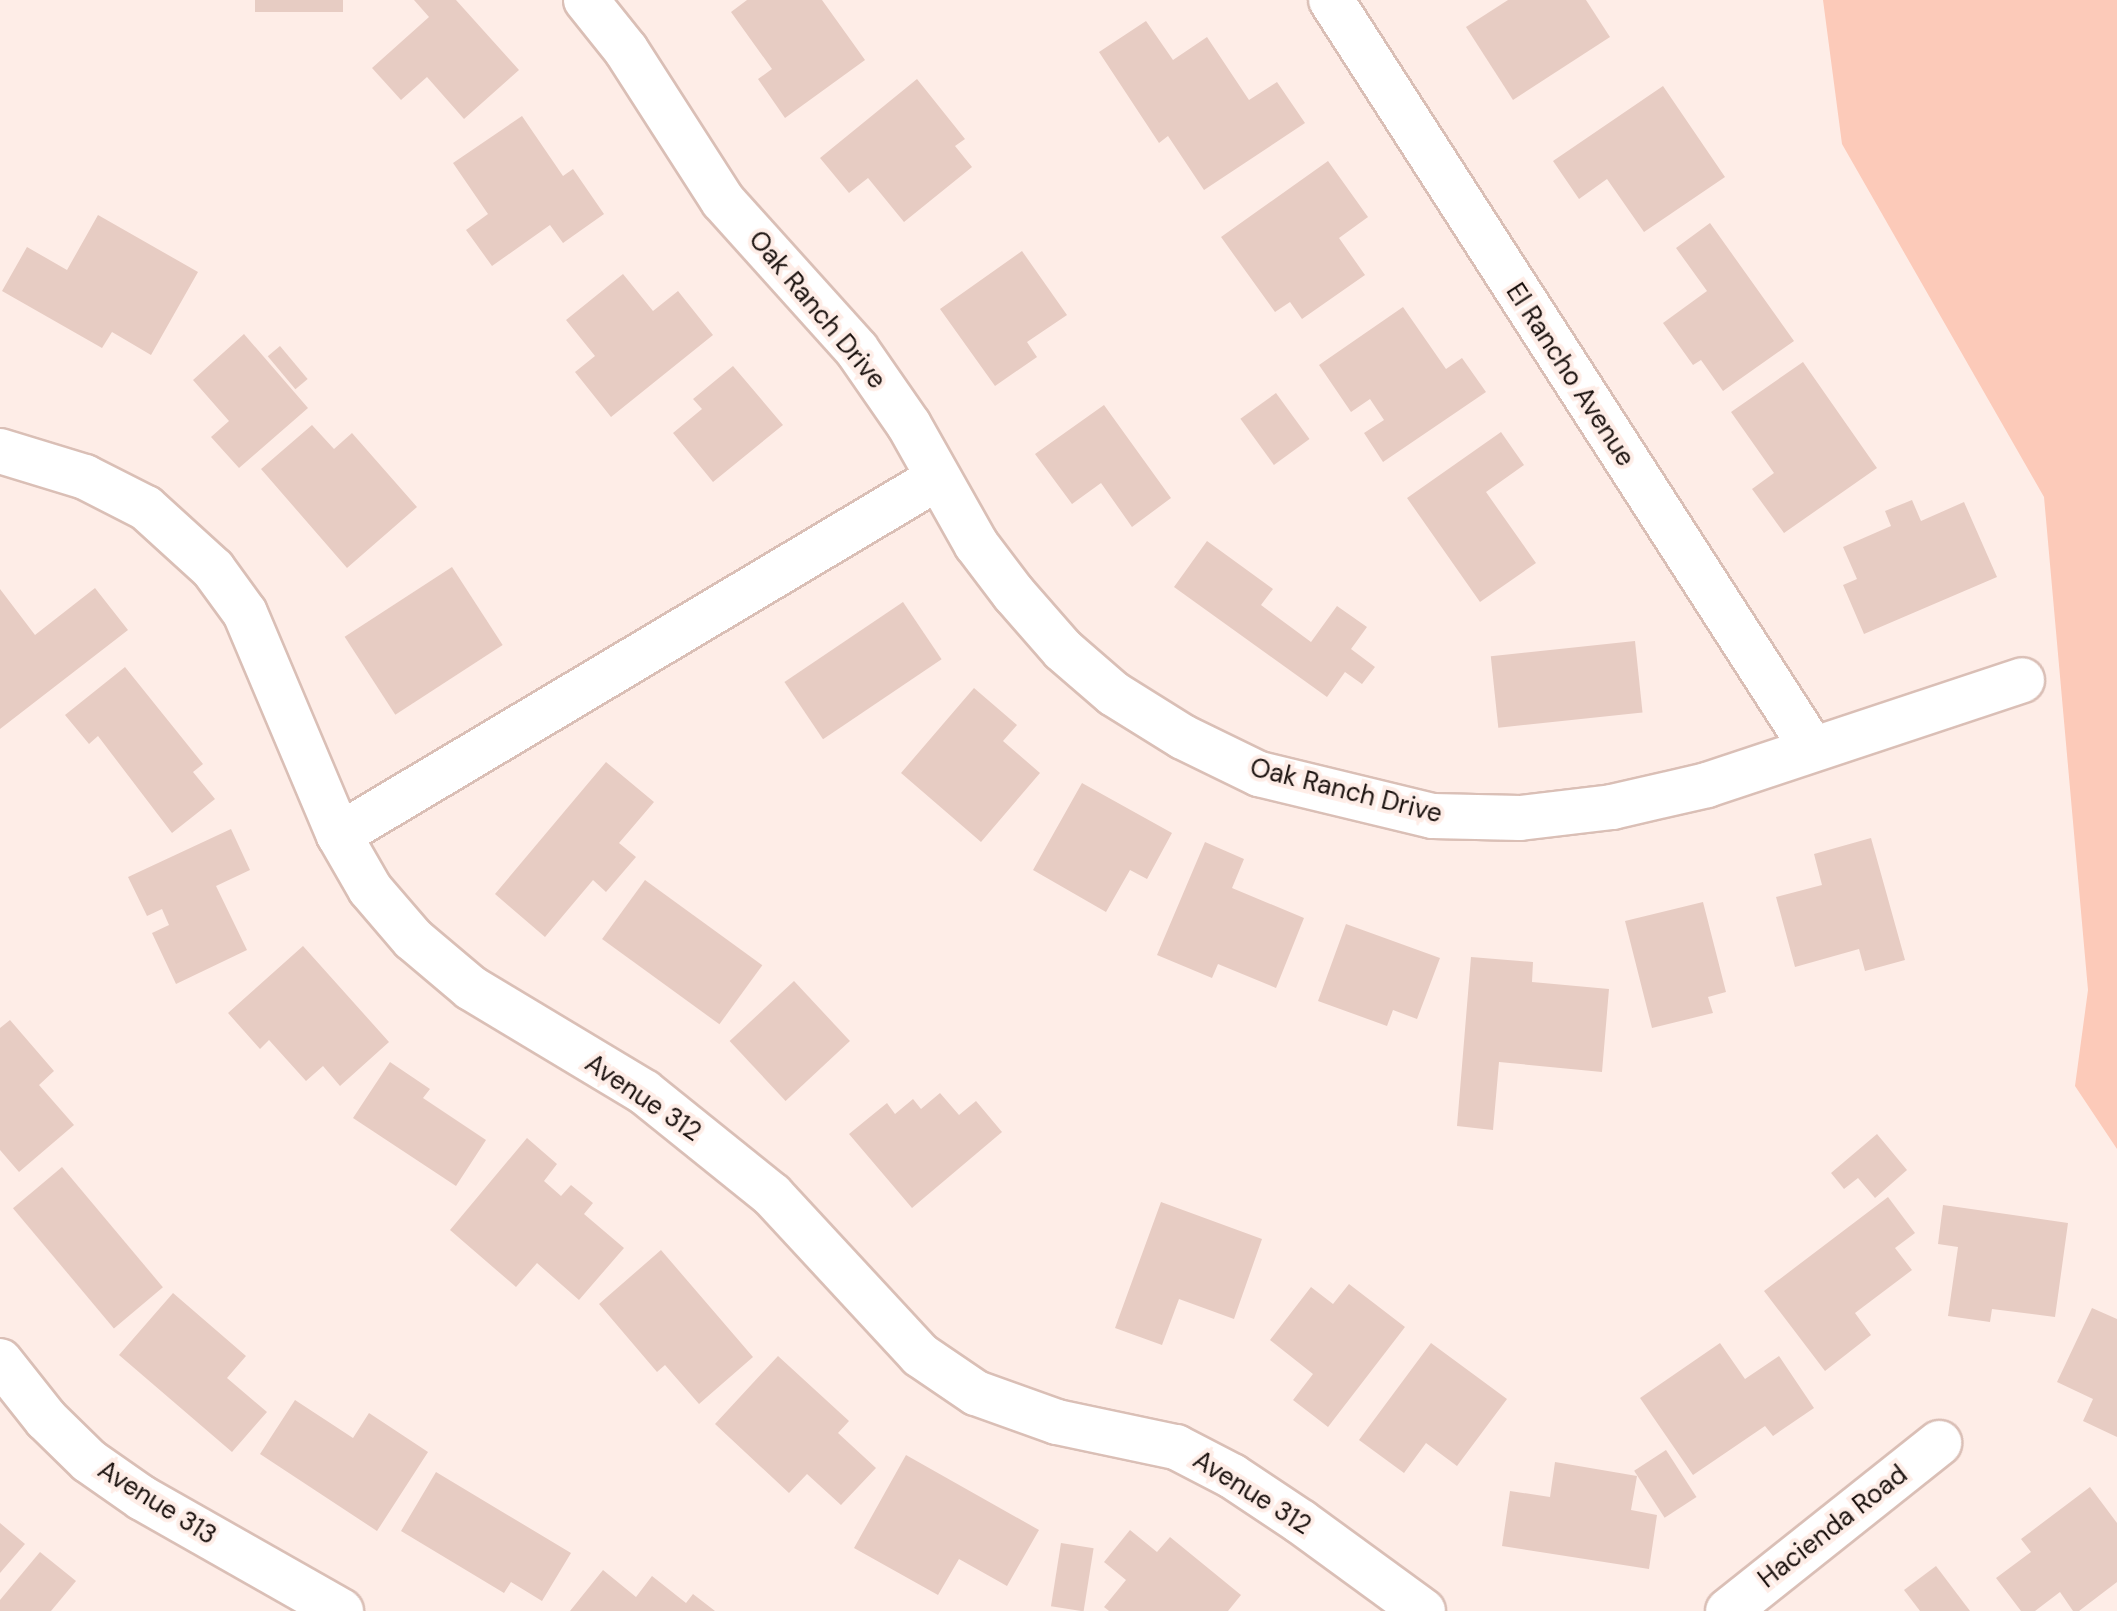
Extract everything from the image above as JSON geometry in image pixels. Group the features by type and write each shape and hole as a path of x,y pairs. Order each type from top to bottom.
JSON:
{"street":[{"name":"Oak Ranch Drive","path":"586,0 626,50 723,201 857,350 909,425 936,479 976,544 1063,650 1114,694 1183,737 1259,774 1433,816 1520,818 1612,807 1707,785 2022,680"},
{"name":"El Rancho Avenue","path":"1336,2 1812,748"},
{"name":"Avenue 312","path":"0,451 85,477 146,508 213,569 245,613 339,835 370,889 413,939 471,988 644,1092 750,1176 920,1355 976,1393 1057,1422 1176,1447 1204,1461 1301,1522 1423,1611"},
{"path":"339,835 936,479"},
{"name":"Avenue 313","path":"0,1361 46,1419 89,1461 142,1498 341,1611"},
{"name":"Hacienda Road","path":"1728,1611 1939,1443"}],"shaded area":[{"path":"1823,0 2117,0 2117,1149 2075,1086 2088,990 2044,497 1842,144"}],"building":[{"path":"255,0 343,0 343,12 255,12"},
{"path":"414,0 456,0 519,70 464,119 427,77 401,100 372,68 429,17"},
{"path":"747,0 822,0 865,60 785,118 758,79 772,69 731,12"},
{"path":"1508,0 1586,0 1610,37 1513,100 1466,27"},
{"path":"1146,21 1173,60 1207,37 1249,100 1277,82 1305,123 1204,190 1168,136 1159,143 1099,52"},
{"path":"917,79 965,139 955,146 972,167 904,222 868,178 849,193 820,158"},
{"path":"1663,86 1725,177 1644,232 1607,179 1579,199 1553,161"},
{"path":"522,116 563,176 573,169 604,214 563,243 550,225 492,266 466,230 488,214 453,163"},
{"path":"1328,161 1368,217 1339,238 1365,275 1302,319 1290,302 1275,312 1221,237"},
{"path":"98,215 198,272 151,355 112,332 102,348 2,291 27,247 67,270"},
{"path":"1710,223 1794,341 1723,391 1701,360 1693,365 1663,323 1707,291 1676,248"},
{"path":"1022,251 1067,315 1027,342 1037,357 995,386 940,309"},
{"path":"623,274 653,311 678,291 713,335 611,417 575,372 595,356 566,320"},
{"path":"1403,307 1446,369 1462,358 1486,392 1383,462 1364,433 1384,420 1370,399 1351,412 1319,365"},
{"path":"244,334 308,408 239,468 211,437 229,421 193,380"},
{"path":"280,346 308,379 295,389 268,356"},
{"path":"1803,362 1877,468 1784,533 1752,489 1774,473 1731,412"},
{"path":"733,366 783,425 713,482 673,433 702,409 693,399"},
{"path":"1276,393 1310,439 1274,465 1240,419"},
{"path":"1104,405 1171,498 1132,527 1101,483 1072,504 1035,454"},
{"path":"312,425 334,449 352,433 417,507 347,568 261,469"},
{"path":"1501,432 1524,465 1486,492 1536,563 1480,602 1407,498"},
{"path":"1912,500 1921,521 1964,502 1997,577 1864,634 1843,585 1857,579 1843,547 1891,526 1885,511"},
{"path":"1207,541 1273,589 1261,605 1311,642 1337,606 1367,627 1351,649 1375,667 1362,684 1345,672 1327,697 1174,587"},
{"path":"452,567 503,645 395,715 345,637"},
{"path":"95,588 128,630 0,729 0,589 35,635"},
{"path":"903,602 942,659 823,739 784,682"},
{"path":"1635,641 1643,713 1498,728 1491,656"},
{"path":"125,667 203,764 193,772 215,799 172,833 98,736 89,744 65,715"},
{"path":"974,688 1017,725 1003,741 1040,773 981,842 901,773"},
{"path":"606,762 654,802 619,843 636,857 606,892 593,880 545,937 495,894"},
{"path":"1082,783 1172,833 1147,879 1130,870 1106,912 1033,870"},
{"path":"231,829 250,870 216,886 247,950 176,984 152,933 169,925 162,909 147,916 128,877"},
{"path":"1871,838 1905,960 1865,971 1859,949 1795,967 1776,897 1822,885 1814,854"},
{"path":"1205,842 1244,859 1232,888 1304,918 1276,988 1218,964 1212,978 1157,955"},
{"path":"645,880 762,965 719,1024 602,939"},
{"path":"1703,902 1726,992 1708,997 1713,1013 1652,1028 1625,921"},
{"path":"1346,924 1440,958 1417,1019 1393,1010 1387,1026 1318,1001"},
{"path":"303,946 389,1042 340,1086 323,1066 306,1081 269,1040 260,1049 228,1013"},
{"path":"1471,957 1533,962 1532,982 1609,989 1602,1072 1499,1062 1493,1130 1457,1126"},
{"path":"794,981 850,1041 786,1101 730,1041"},
{"path":"10,1020 54,1071 39,1085 74,1125 19,1172 0,1150 0,1028"},
{"path":"390,1062 430,1089 423,1098 486,1140 456,1186 353,1118"},
{"path":"940,1093 959,1115 976,1101 1002,1132 912,1208 849,1134 887,1103 895,1114 913,1099 921,1109"},
{"path":"1877,1134 1907,1170 1875,1198 1858,1178 1844,1189 1831,1173"},
{"path":"527,1138 557,1164 544,1181 561,1196 571,1185 593,1203 584,1214 624,1248 579,1300 537,1263 516,1287 450,1230"},
{"path":"62,1167 163,1287 114,1328 13,1208"},
{"path":"1888,1197 1915,1233 1895,1248 1912,1270 1855,1313 1871,1335 1825,1371 1764,1291"},
{"path":"1161,1202 1262,1239 1234,1319 1179,1299 1162,1345 1115,1328"},
{"path":"1943,1205 2068,1223 2055,1317 1992,1309 1990,1322 1948,1316 1958,1247 1938,1244"},
{"path":"661,1250 753,1357 699,1404 665,1365 657,1372 599,1304"},
{"path":"1349,1284 1405,1327 1328,1427 1293,1400 1313,1374 1270,1340 1311,1287 1333,1304"},
{"path":"173,1293 246,1356 227,1378 267,1412 232,1452 119,1355"},
{"path":"2092,1308 2117,1319 2117,1437 2083,1421 2093,1399 2057,1382"},
{"path":"1431,1343 1507,1399 1457,1466 1426,1443 1404,1473 1359,1440"},
{"path":"1720,1343 1745,1379 1779,1356 1814,1408 1773,1436 1765,1426 1693,1475 1640,1398"},
{"path":"778,1356 849,1421 838,1433 876,1468 841,1505 807,1474 789,1493 715,1424"},
{"path":"295,1400 353,1438 369,1413 428,1452 377,1531 260,1454"},
{"path":"1666,1450 1696,1497 1665,1518 1634,1471"},
{"path":"906,1455 1039,1530 1007,1586 959,1559 938,1595 854,1548"},
{"path":"1555,1462 1637,1476 1631,1510 1657,1515 1649,1569 1502,1546 1510,1491 1550,1497"},
{"path":"436,1472 571,1553 542,1601 511,1582 504,1593 401,1531"},
{"path":"2090,1487 2117,1523 2117,1582 2079,1611 2073,1611 2060,1592 2035,1611 2021,1611 1996,1578 2031,1552 2021,1539"},
{"path":"0,1523 25,1544 0,1573"},
{"path":"1130,1530 1157,1552 1170,1537 1241,1595 1228,1611 1109,1611 1104,1607 1126,1580 1104,1562"},
{"path":"1061,1543 1094,1548 1084,1611 1051,1606"},
{"path":"40,1552 76,1581 51,1611 0,1611 0,1600"},
{"path":"1936,1566 1970,1611 1920,1611 1904,1590"},
{"path":"603,1570 636,1597 652,1576 686,1603 693,1594 715,1611 570,1611"}]}
